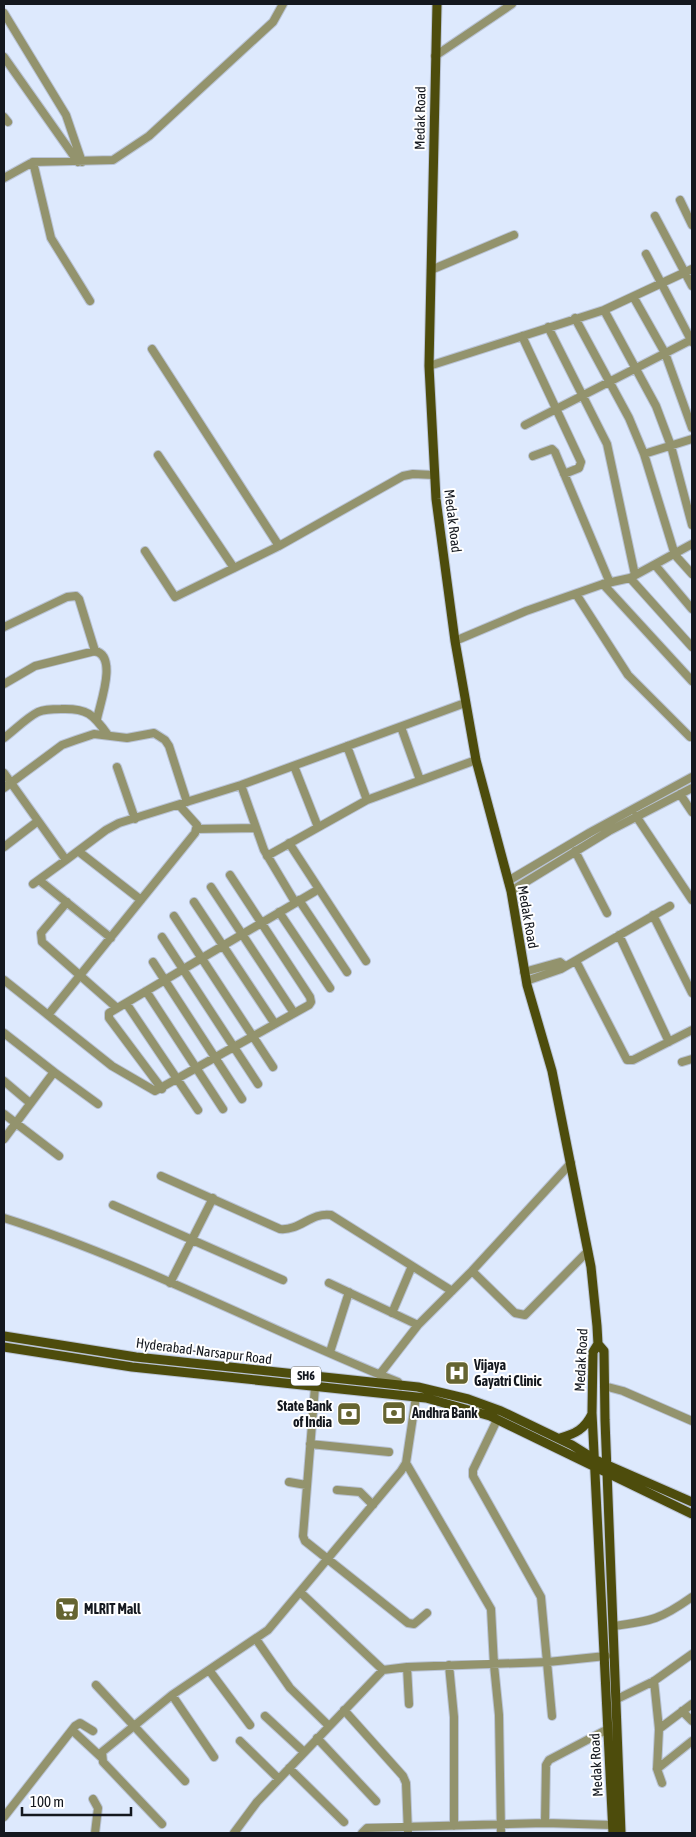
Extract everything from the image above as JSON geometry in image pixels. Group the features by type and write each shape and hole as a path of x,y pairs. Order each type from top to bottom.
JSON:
{"main road":[{"name":"Medak Road","path":"437,4 429,366 434,475 455,641 476,760 511,891 525,976 552,1071 588,1251 598,1344 594,1352 592,1414 606,1656 612,1829"},
{"name":"Hyderabad-Narsapur Road","path":"4,1336 136,1357 418,1387 468,1399 501,1411 560,1438 596,1464"},
{"path":"598,1344 604,1351 621,1833"},
{"name":"Hyderabad-Narsapur Road","path":"4,1347 122,1365 416,1397 478,1412 596,1464"},
{"path":"560,1438 579,1431 586,1425 592,1414"},
{"path":"596,1464 692,1502"},
{"path":"608,1469 626,1481 692,1514"},
{"path":"607,1715 618,1716"}],"street":[{"path":"4,178 32,162 113,160 149,136 272,22 283,4"},
{"path":"435,56 512,4"},
{"path":"4,12 66,115 80,162"},
{"path":"4,57 80,162"},
{"path":"32,162 51,238 90,301"},
{"path":"680,200 692,225"},
{"path":"655,216 689,271 692,286"},
{"path":"431,270 514,235"},
{"path":"524,425 692,341 646,254"},
{"path":"429,366 548,326 604,310 634,298 689,271"},
{"path":"634,298 665,353 692,428"},
{"path":"604,310 656,406 671,446 692,525"},
{"path":"575,318 629,418 644,454 675,554 692,574"},
{"path":"548,326 607,444 632,577 692,647"},
{"path":"522,336 582,464 579,468 564,474"},
{"path":"152,349 279,546"},
{"path":"644,454 692,439"},
{"path":"533,456 554,450 607,584 692,681"},
{"path":"158,455 234,568"},
{"path":"145,551 175,597 279,546 403,476 413,474 434,475"},
{"path":"455,641 510,617 632,577 692,544"},
{"path":"655,565 692,609"},
{"path":"576,594 628,675 690,737"},
{"path":"4,627 67,597 76,596 79,598 91,632 95,651"},
{"path":"4,684 35,666 95,651 104,655 108,663 97,719"},
{"path":"110,938 67,902 36,882 113,826 241,785 465,703"},
{"path":"4,738 43,710 76,708 92,714 108,735"},
{"path":"401,726 420,780"},
{"path":"4,788 62,745 94,734 127,738 154,733 165,740 187,802"},
{"path":"347,746 367,800"},
{"path":"267,856 367,800 476,760"},
{"path":"294,766 318,827"},
{"path":"117,767 135,818"},
{"path":"4,773 66,860"},
{"path":"508,881 603,824 692,777"},
{"path":"241,785 267,856 347,972"},
{"path":"511,891 636,816 692,788"},
{"path":"680,794 692,812"},
{"path":"48,1015 142,900 196,829 195,822 178,805"},
{"path":"636,816 692,900"},
{"path":"4,846 38,821"},
{"path":"196,829 256,828"},
{"path":"289,843 366,961"},
{"path":"78,851 142,900"},
{"path":"575,851 607,914"},
{"path":"4,980 112,1066 155,1091 162,1089 309,1005 312,999 230,875"},
{"path":"211,887 294,1013"},
{"path":"162,1089 108,1016 117,1008 318,888"},
{"path":"67,902 42,933 42,942 117,1008"},
{"path":"194,902 275,1024"},
{"path":"525,976 561,969 670,906"},
{"path":"279,912 330,988"},
{"path":"653,915 692,993"},
{"path":"174,916 273,1067"},
{"path":"619,935 669,1042"},
{"path":"162,937 258,1084"},
{"path":"576,961 627,1060 633,1060 692,1030"},
{"path":"153,962 242,1099"},
{"path":"146,991 222,1110"},
{"path":"126,1003 198,1110"},
{"path":"4,1033 98,1104"},
{"path":"682,1062 692,1059"},
{"path":"4,1139 54,1072"},
{"path":"4,1081 30,1103"},
{"path":"4,1114 59,1156"},
{"path":"380,1374 418,1325 472,1271 571,1163"},
{"path":"161,1176 280,1229 294,1228 316,1215 331,1214 452,1291"},
{"path":"170,1283 214,1198"},
{"path":"113,1205 283,1280"},
{"path":"4,1218 49,1233 170,1283 380,1374 398,1382 402,1386"},
{"path":"472,1271 515,1313 525,1315 588,1251"},
{"path":"392,1313 412,1266"},
{"path":"329,1283 418,1325"},
{"path":"330,1352 349,1292"},
{"path":"604,1386 623,1391 692,1421"},
{"path":"316,1387 303,1536 408,1623 414,1624 427,1613"},
{"path":"101,1757 102,1752 172,1695 268,1630 396,1478 406,1463 416,1397"},
{"path":"497,1420 473,1470 473,1476 541,1597 552,1716"},
{"path":"310,1444 389,1452"},
{"path":"406,1463 491,1609 499,1714 501,1833"},
{"path":"289,1482 306,1485"},
{"path":"337,1490 360,1492 373,1505"},
{"path":"300,1592 383,1670"},
{"path":"614,1626 645,1622 666,1615 692,1597"},
{"path":"256,1639 290,1688 329,1726"},
{"path":"617,1699 654,1681 692,1654"},
{"path":"234,1833 257,1802 288,1768 383,1670 407,1667 548,1662 606,1656"},
{"path":"449,1665 454,1717 454,1826"},
{"path":"407,1667 409,1704"},
{"path":"209,1670 250,1725"},
{"path":"654,1681 659,1729 658,1769 662,1783"},
{"path":"96,1685 185,1781"},
{"path":"172,1695 214,1757"},
{"path":"659,1729 692,1704"},
{"path":"344,1710 403,1776 408,1790 408,1830"},
{"path":"682,1711 692,1721"},
{"path":"265,1716 304,1752"},
{"path":"4,1817 72,1730 80,1723 85,1724 93,1731"},
{"path":"545,1823 546,1765 549,1760 608,1729"},
{"path":"72,1730 101,1757 162,1824"},
{"path":"317,1738 376,1800"},
{"path":"240,1741 279,1779"},
{"path":"658,1769 692,1741"},
{"path":"288,1768 344,1822"},
{"path":"93,1799 98,1808 95,1833"},
{"path":"362,1833 367,1828 408,1830 454,1826 545,1823 612,1829"}],"place":[{"name":"Vijaya Gayatri Clinic","path":"457,1373"},
{"name":"Andhra Bank","path":"394,1413"},
{"name":"State Bank of India","path":"349,1414"},
{"name":"MLRIT Mall","path":"67,1609"}]}
